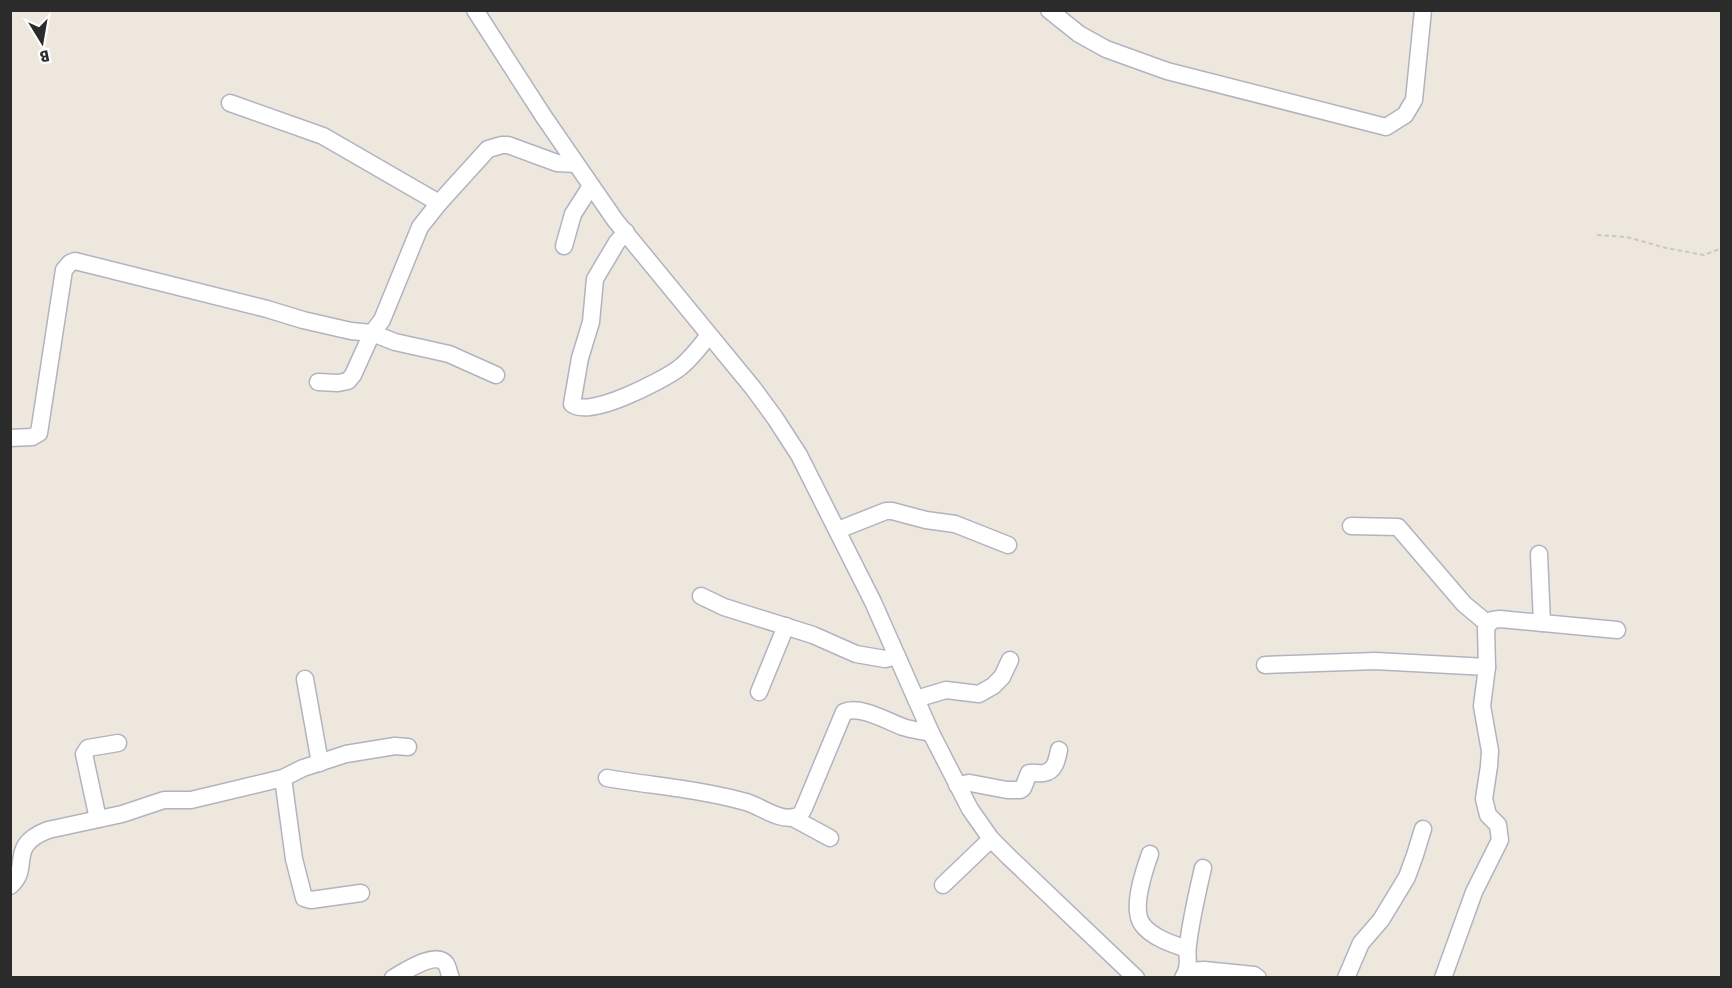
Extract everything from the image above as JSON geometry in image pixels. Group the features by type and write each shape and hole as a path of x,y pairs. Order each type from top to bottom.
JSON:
{"street":[{"path":"475,10 575,164 626,232 753,388 799,456 873,602 931,733 970,810 991,839 1136,978"},
{"path":"1048,10 1079,34 1106,49 1167,71 1386,128 1405,115 1414,100 1423,10"},
{"path":"230,103 323,136 439,203"},
{"path":"318,382 338,384 348,381 353,375 372,333 382,320 420,227 488,149 498,145 508,145 557,163 575,164"},
{"path":"564,246 573,214 591,186"},
{"path":"626,232 616,242 595,279 591,322 580,358 572,404 583,408 622,399 633,394 678,369 709,335"},
{"path":"10,438 32,437 39,433 64,270 75,261 351,331 372,333 395,342 449,354 496,375"},
{"path":"838,530 886,511 892,511 926,520 955,524 970,529 985,538 1008,545"},
{"path":"1351,526 1398,527 1464,604 1488,624"},
{"path":"1539,554 1542,623"},
{"path":"701,596 724,607 813,635 856,654 885,659 897,656"},
{"path":"1443,978 1459,937 1466,911 1500,840 1498,825 1488,814 1484,799 1490,751 1482,706 1486,667 1485,637 1488,624 1492,620 1500,619 1617,630"},
{"path":"759,692 786,626"},
{"path":"916,699 946,690 979,694 993,686 1002,677 1010,660"},
{"path":"1264,665 1375,661 1486,667"},
{"path":"305,679 320,763"},
{"path":"793,818 801,814 804,808 844,712 858,711 931,733"},
{"path":"98,819 84,754 88,748 118,743"},
{"path":"10,886 16,881 23,849 30,839 48,830 122,814 164,800 191,800 283,778 303,768 346,754 376,748 408,747"},
{"path":"957,785 970,783 1006,790 1020,790 1029,773 1042,774 1052,770 1059,750"},
{"path":"283,778 294,859 304,898 311,900 360,893"},
{"path":"607,778 699,791 748,803 782,817 793,818 830,838"},
{"path":"1346,978 1361,943 1381,920 1407,877 1423,829"},
{"path":"943,885 991,839"},
{"path":"1150,854 1139,889 1140,920 1143,926 1165,942 1187,949"},
{"path":"1185,974 1189,963 1187,949 1194,905 1203,868"},
{"path":"393,978 422,962 435,959 447,964 451,978"},
{"path":"1185,974 1204,970 1254,975 1257,978"}],"path":[{"path":"1597,235 1626,237 1704,255 1722,248"}]}
